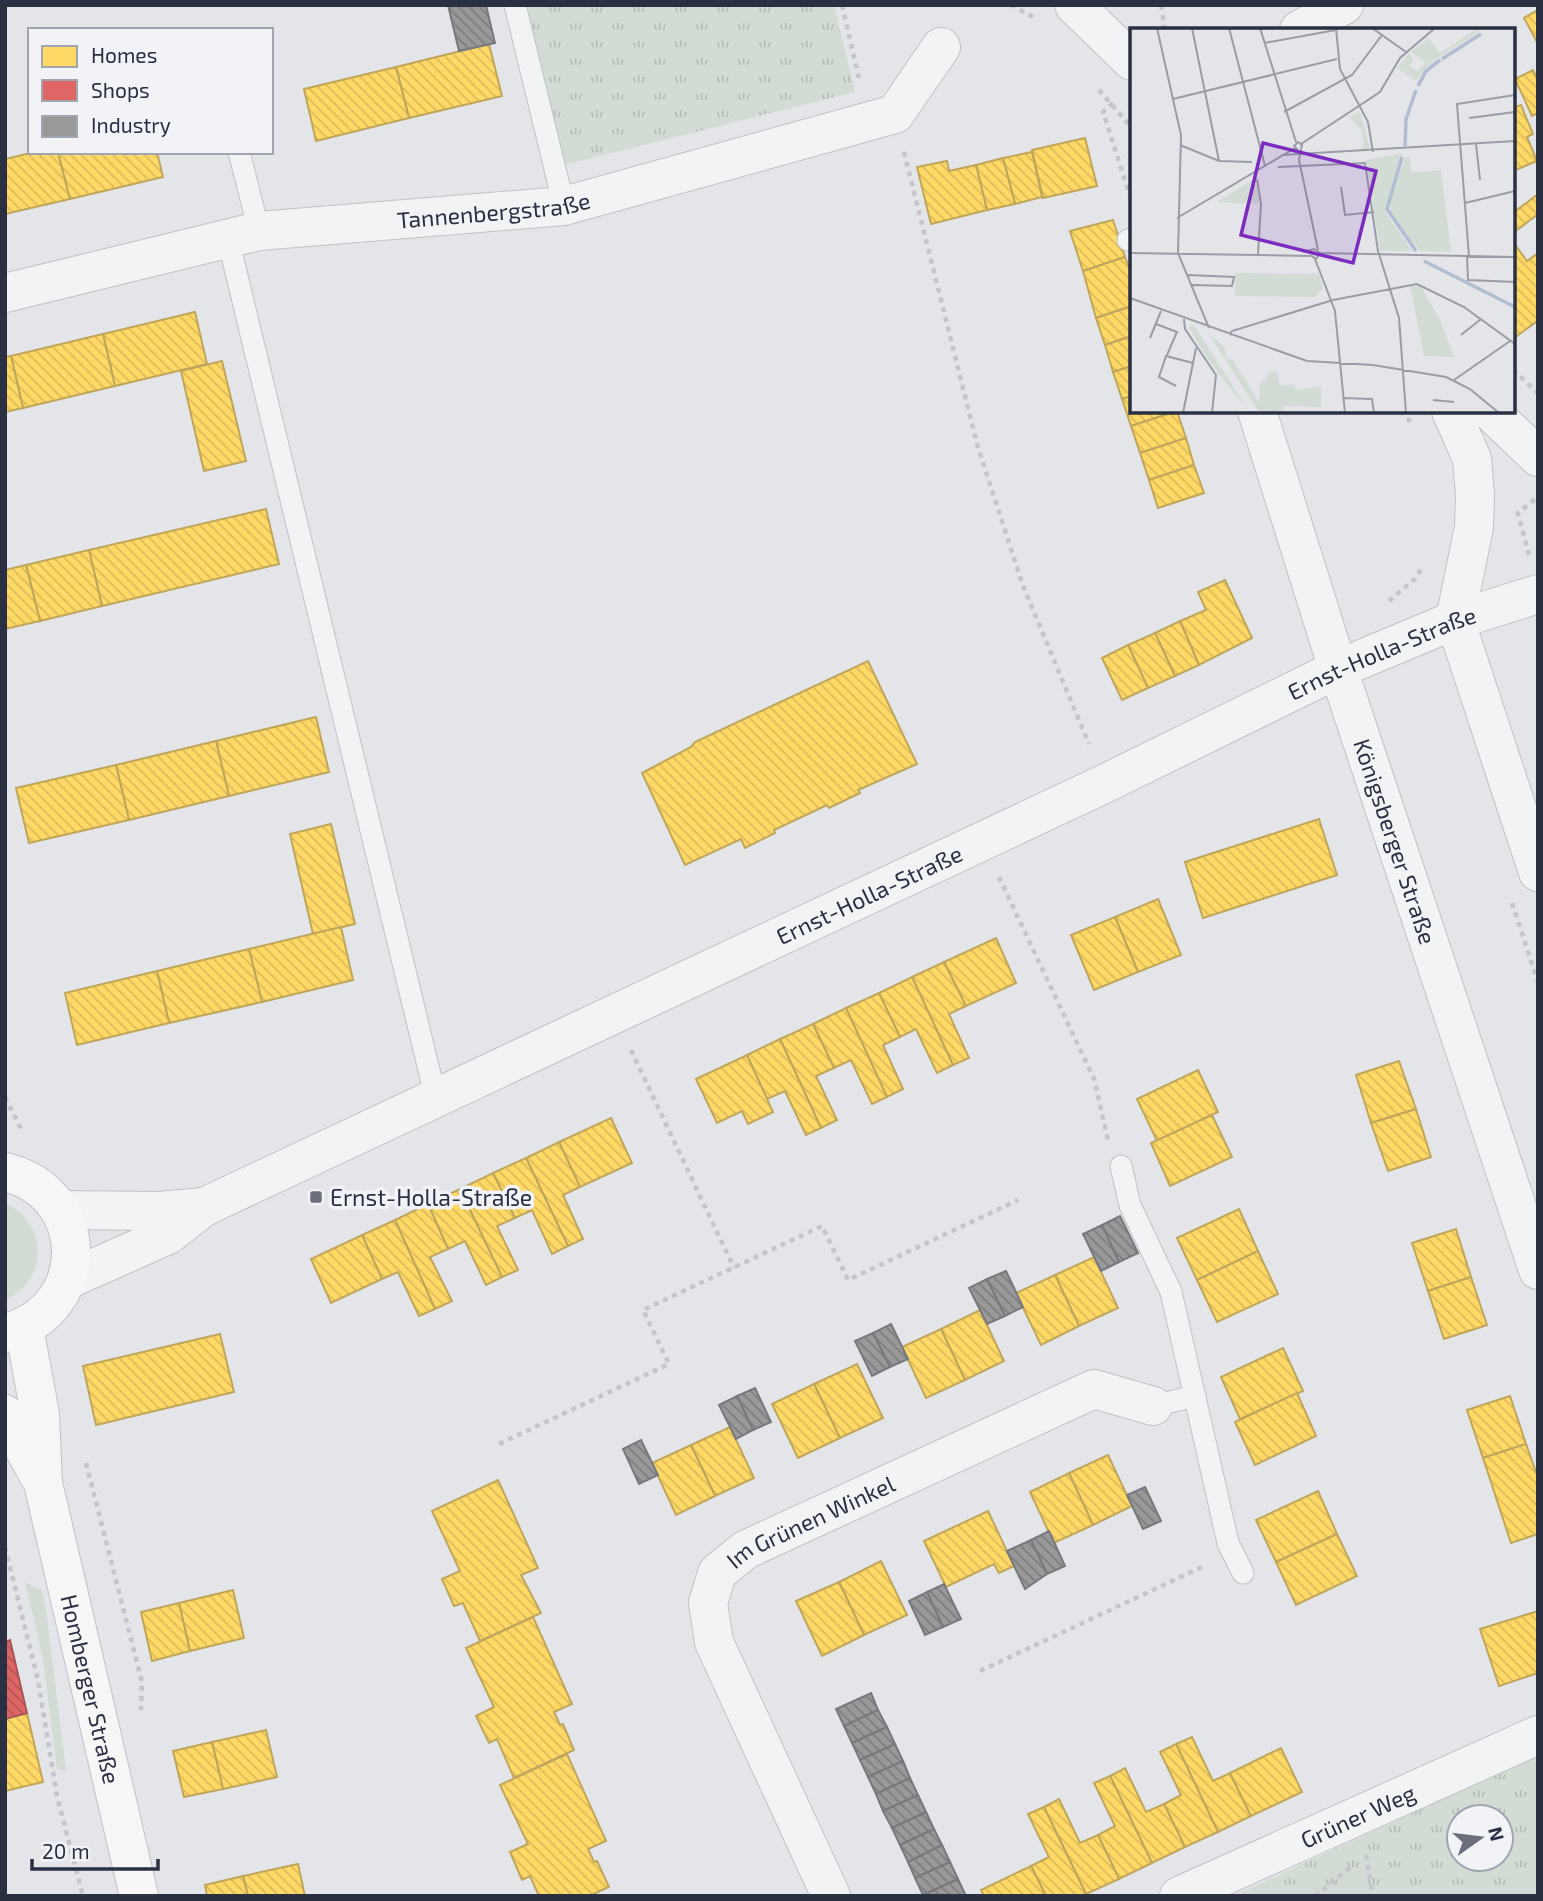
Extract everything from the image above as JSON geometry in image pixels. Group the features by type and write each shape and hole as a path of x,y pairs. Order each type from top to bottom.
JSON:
{"main road":[{"path":"11,1162 61,1210 72,1245 67,1280 57,1300 42,1315 15,1330"},
{"name":"Homberger Straße","path":"15,1330 40,1414 43,1483 139,1896"},
{"name":"Homberger Straße","path":"5,1414 43,1483"}],"street":[{"path":"1074,5 1130,59"},
{"path":"1303,28 1344,5"},
{"path":"882,117 941,47"},
{"name":"Tannenbergstraße","path":"5,293 243,235 564,206 882,117"},
{"name":"Königsberger Straße","path":"1258,413 1338,669 1538,1270"},
{"path":"1452,413 1472,459 1475,495 1474,527 1455,620 1538,872"},
{"path":"1492,413 1538,457"},
{"name":"Ernst-Holla-Straße","path":"67,1280 168,1235 204,1206 982,842 1338,669 1455,620 1534,578"},
{"name":"Ernst-Holla-Straße","path":"61,1210 159,1211 204,1206"},
{"name":"Im Grünen Winkel","path":"831,1896 714,1642 708,1603 717,1573 745,1550 1094,1389 1153,1406"},
{"name":"Grüner Weg","path":"1179,1896 1538,1735"}],"lane":[{"path":"515,5 564,206"},
{"path":"239,154 243,235 436,1099"},
{"path":"1121,1166 1130,1205 1171,1292 1228,1543 1243,1573"},
{"path":"1153,1406 1195,1396"}],"path":[{"path":"842,5 882,117 977,443 1023,586 1088,744"},
{"path":"1161,5 1165,28"},
{"path":"1112,104 1103,112 1130,196"},
{"path":"1515,372 1538,393"},
{"path":"1402,413 1419,430"},
{"path":"1534,578 1518,513 1538,496"},
{"path":"1383,604 1415,579 1426,563"},
{"path":"982,842 1094,1079 1112,1161 1121,1166"},
{"path":"614,1015 734,1268"},
{"path":"5,1097 20,1129 11,1162"},
{"path":"12,1129 20,1129"},
{"path":"499,1444 669,1364 643,1310 822,1226 848,1280 1017,1200"},
{"path":"5,1547 38,1679 57,1796 83,1896"},
{"path":"980,1671 1233,1552"}],"green space":[{"path":"525,5 834,5 855,92 564,165"},
{"path":"5,1203 19,1212 29,1224 38,1252 30,1280 5,1300"},
{"path":"25,1582 42,1590 66,1771 57,1769 43,1659"},
{"path":"1538,1755 1538,1896 1233,1896"}],"building: Homes":[{"path":"1538,10 1538,44 1524,18"},
{"path":"489,44 502,96 409,118 396,67"},
{"path":"396,67 409,118 316,141 304,89"},
{"path":"1533,70 1538,81 1538,113 1532,116 1515,79"},
{"path":"1521,105 1533,134 1527,137 1537,161 1515,170 1515,107"},
{"path":"1085,138 1097,186 1043,198 1032,150"},
{"path":"1032,152 1042,197 1015,204 1003,158"},
{"path":"28,154 59,154 70,199 5,214 5,159"},
{"path":"59,154 157,154 163,177 70,199"},
{"path":"1003,158 1015,204 987,210 976,165"},
{"path":"947,161 949,171 976,165 987,210 931,224 917,167"},
{"path":"1538,194 1538,214 1515,231 1515,211"},
{"path":"1113,220 1125,257 1083,271 1070,231"},
{"path":"1515,245 1527,261 1538,253 1538,325 1536,322 1517,336"},
{"path":"1125,257 1130,270 1130,307 1096,318 1083,271"},
{"path":"1130,307 1130,337 1105,345 1096,318"},
{"path":"195,312 207,364 115,386 103,334"},
{"path":"103,334 115,386 23,408 11,356"},
{"path":"1130,337 1130,367 1113,372 1105,345"},
{"path":"11,356 23,408 5,412 5,357"},
{"path":"222,361 246,461 204,471 181,371"},
{"path":"1130,367 1130,397 1122,399 1113,372"},
{"path":"1130,397 1130,413 1171,413 1131,426 1122,399"},
{"path":"1178,413 1186,438 1140,453 1131,426"},
{"path":"1186,438 1194,465 1149,480 1140,453"},
{"path":"1194,465 1204,493 1158,508 1149,480"},
{"path":"266,509 279,564 102,606 89,550"},
{"path":"89,550 102,606 40,621 26,565"},
{"path":"26,565 40,621 5,629 5,570"},
{"path":"1225,580 1252,638 1199,665 1180,621 1206,610 1198,592"},
{"path":"1180,621 1199,665 1175,676 1155,633"},
{"path":"1155,633 1175,676 1148,688 1128,645"},
{"path":"1128,645 1148,688 1122,700 1102,658"},
{"path":"868,661 917,764 858,790 860,793 829,808 827,805 774,830 775,833 745,848 741,839 685,865 642,773 691,747 695,742"},
{"path":"316,717 329,772 229,796 216,741"},
{"path":"216,741 229,796 129,820 116,765"},
{"path":"116,765 129,820 29,843 16,788"},
{"path":"1319,819 1337,875 1203,918 1185,862"},
{"path":"331,824 355,924 313,934 290,834"},
{"path":"1158,899 1181,955 1138,972 1115,917"},
{"path":"1115,917 1138,972 1094,990 1071,935"},
{"path":"341,927 353,980 262,1002 249,949"},
{"path":"996,938 1016,983 966,1006 944,962"},
{"path":"249,949 262,1002 169,1023 157,971"},
{"path":"944,962 966,1006 949,1014 969,1058 953,1065 912,977"},
{"path":"157,971 169,1023 77,1045 65,993"},
{"path":"912,977 953,1065 937,1073 916,1029 900,1037 879,993"},
{"path":"879,993 900,1037 883,1045 903,1089 887,1097 846,1008"},
{"path":"846,1008 887,1097 872,1104 851,1060 834,1068 813,1024"},
{"path":"813,1024 834,1068 816,1076 837,1120 821,1128 780,1039"},
{"path":"780,1039 821,1128 806,1135 785,1091 767,1099 747,1055"},
{"path":"747,1055 773,1112 748,1124 742,1111 717,1123 696,1079"},
{"path":"1399,1061 1416,1109 1371,1123 1356,1075"},
{"path":"1198,1070 1218,1112 1157,1141 1137,1099"},
{"path":"1416,1109 1431,1157 1388,1171 1371,1123"},
{"path":"1212,1115 1232,1157 1170,1186 1151,1143"},
{"path":"611,1118 632,1163 580,1187 559,1142"},
{"path":"559,1142 580,1187 563,1195 583,1239 568,1246 526,1158"},
{"path":"526,1158 568,1246 552,1254 532,1210 515,1218 493,1173"},
{"path":"493,1173 515,1218 497,1226 518,1270 502,1277 460,1189"},
{"path":"460,1189 502,1277 486,1285 465,1241 448,1249 428,1204"},
{"path":"428,1204 448,1249 430,1257 452,1301 435,1309 395,1220"},
{"path":"1239,1209 1258,1251 1197,1280 1177,1238"},
{"path":"395,1220 435,1309 419,1316 398,1272 382,1279 362,1235"},
{"path":"1456,1229 1471,1277 1428,1291 1412,1243"},
{"path":"362,1235 382,1279 331,1303 311,1259"},
{"path":"1258,1251 1278,1294 1217,1322 1197,1280"},
{"path":"1094,1257 1118,1308 1079,1326 1055,1275"},
{"path":"1055,1275 1079,1326 1041,1345 1016,1293"},
{"path":"1471,1277 1487,1325 1444,1339 1428,1291"},
{"path":"980,1310 1004,1361 965,1380 941,1329"},
{"path":"941,1329 965,1380 926,1398 902,1347"},
{"path":"220,1334 234,1392 96,1425 83,1366"},
{"path":"1283,1348 1303,1391 1240,1419 1221,1377"},
{"path":"857,1364 883,1418 840,1438 814,1384"},
{"path":"814,1384 840,1438 798,1458 772,1404"},
{"path":"1297,1393 1316,1436 1255,1465 1235,1422"},
{"path":"1510,1396 1526,1444 1483,1458 1467,1410"},
{"path":"730,1427 754,1478 715,1496 691,1445"},
{"path":"1526,1444 1538,1478 1538,1534 1511,1543 1483,1458"},
{"path":"691,1445 715,1496 676,1515 652,1463"},
{"path":"1108,1455 1132,1506 1093,1525 1069,1473"},
{"path":"1069,1473 1093,1525 1054,1543 1030,1492"},
{"path":"498,1480 538,1568 521,1575 541,1613 480,1641 463,1603 454,1606 442,1579 460,1571 432,1511"},
{"path":"1318,1491 1337,1534 1276,1562 1256,1520"},
{"path":"988,1511 1014,1566 999,1573 994,1564 946,1587 924,1541"},
{"path":"1337,1534 1357,1576 1296,1605 1276,1562"},
{"path":"881,1561 907,1615 864,1635 839,1582"},
{"path":"839,1582 864,1635 822,1656 796,1601"},
{"path":"233,1590 244,1638 190,1651 179,1603"},
{"path":"179,1603 190,1651 152,1661 141,1612"},
{"path":"1538,1611 1538,1673 1499,1686 1480,1629"},
{"path":"533,1617 572,1704 554,1712 560,1725 563,1724 574,1750 514,1778 497,1739 489,1743 476,1716 494,1707 466,1648"},
{"path":"27,1713 43,1782 5,1791 5,1719"},
{"path":"266,1730 277,1777 223,1789 212,1742"},
{"path":"1192,1737 1213,1781 1230,1773 1251,1816 1218,1832 1176,1744"},
{"path":"212,1742 223,1789 184,1797 173,1751"},
{"path":"1176,1744 1218,1832 1185,1847 1164,1804 1181,1795 1160,1752"},
{"path":"1281,1748 1302,1792 1251,1816 1230,1773"},
{"path":"567,1754 606,1841 588,1849 609,1887 589,1896 539,1896 530,1876 522,1880 510,1852 528,1844 500,1785"},
{"path":"1125,1768 1146,1812 1164,1804 1185,1847 1152,1863 1110,1776"},
{"path":"1110,1776 1152,1863 1119,1879 1098,1835 1115,1826 1094,1783"},
{"path":"1059,1799 1080,1843 1098,1835 1119,1879 1086,1894 1044,1807"},
{"path":"1044,1807 1086,1894 1083,1896 1046,1896 1031,1866 1049,1857 1028,1814"},
{"path":"298,1864 305,1896 248,1896 243,1876"},
{"path":"1031,1866 1046,1896 984,1896 981,1890"},
{"path":"243,1876 248,1896 207,1896 205,1885"}],"building: Shops":[{"path":"10,1640 27,1713 5,1719 5,1642"}],"building: Industry":[{"path":"448,5 486,5 495,43 459,51"},
{"path":"1120,1216 1138,1253 1119,1262 1102,1225"},
{"path":"1102,1225 1119,1262 1101,1271 1083,1234"},
{"path":"1006,1271 1023,1307 1005,1316 987,1279"},
{"path":"987,1279 1005,1316 987,1324 969,1288"},
{"path":"891,1324 908,1359 890,1367 873,1333"},
{"path":"873,1333 890,1367 872,1376 855,1341"},
{"path":"755,1388 771,1422 753,1430 737,1396"},
{"path":"737,1396 753,1430 736,1439 719,1405"},
{"path":"641,1440 658,1475 639,1484 623,1449"},
{"path":"1145,1487 1161,1521 1143,1529 1127,1495"},
{"path":"1049,1531 1065,1566 1047,1574 1031,1540"},
{"path":"1031,1540 1047,1574 1025,1589 1007,1551"},
{"path":"944,1584 961,1619 943,1627 927,1592"},
{"path":"927,1592 943,1627 925,1635 909,1601"},
{"path":"871,1693 878,1710 844,1726 836,1709"},
{"path":"878,1710 887,1727 852,1743 844,1726"},
{"path":"887,1727 895,1744 860,1760 852,1743"},
{"path":"895,1744 903,1761 868,1777 860,1760"},
{"path":"903,1761 910,1778 876,1794 868,1777"},
{"path":"910,1778 918,1795 883,1811 876,1794"},
{"path":"918,1795 926,1812 892,1828 883,1811"},
{"path":"926,1812 934,1829 900,1845 892,1828"},
{"path":"934,1829 942,1845 908,1862 900,1845"},
{"path":"942,1845 950,1862 915,1878 908,1862"},
{"path":"950,1862 958,1879 923,1895 915,1878"},
{"path":"958,1879 966,1896 923,1896 923,1895"}],"place":[{"name":"Ernst-Holla-Straße","path":"316,1197"}]}
